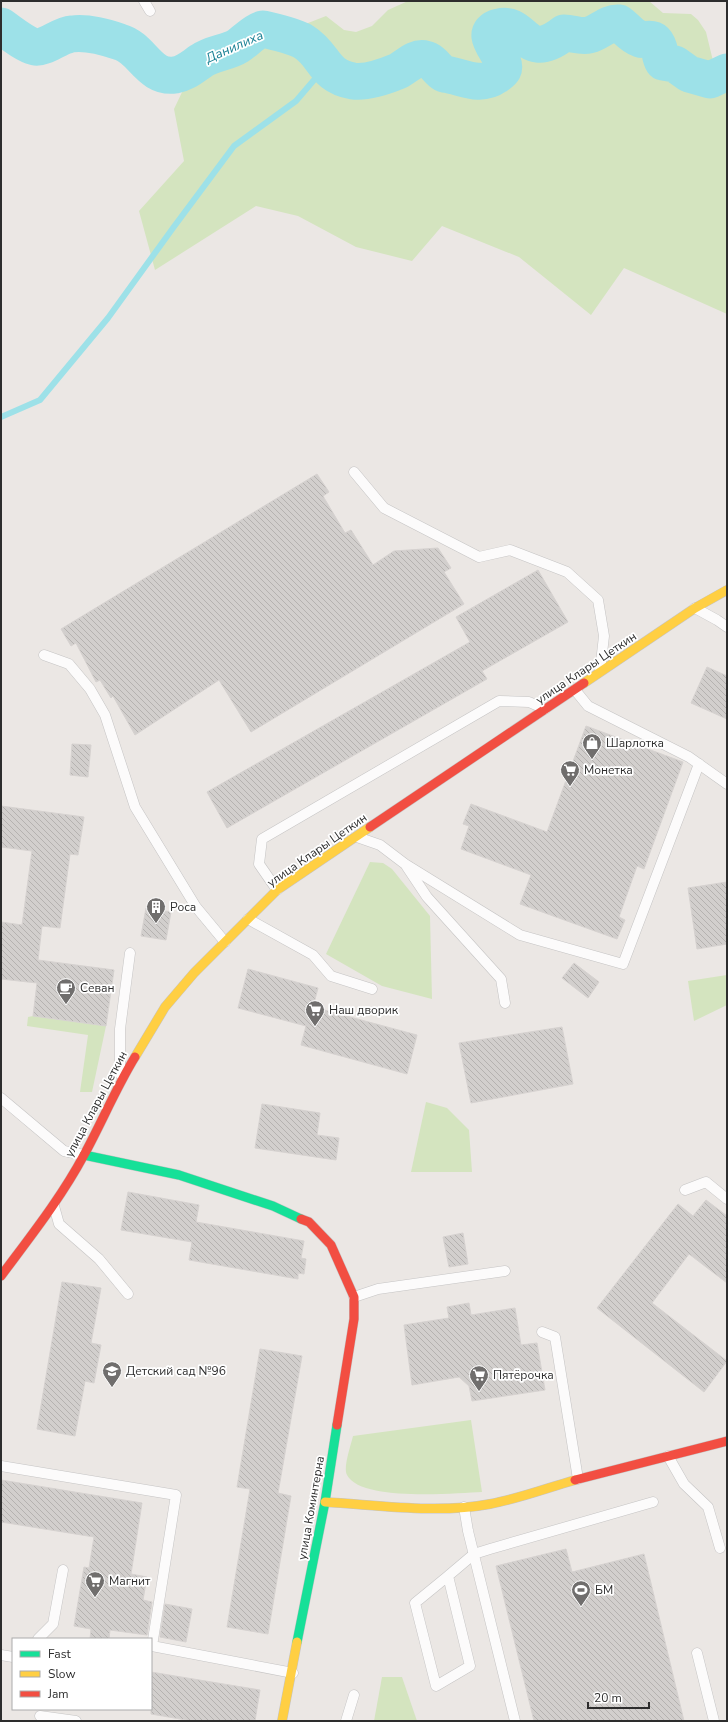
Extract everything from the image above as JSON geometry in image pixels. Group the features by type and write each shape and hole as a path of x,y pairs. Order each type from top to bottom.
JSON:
{"street":[{"name":"улица Клары Цеткин","path":"1,1276 54,1204 84,1156 120,1082 165,1007 194,973 278,890 696,608 727,590"},
{"path":"84,1156 179,1175 274,1206 309,1222 331,1245 354,1297"},
{"name":"улица Коминтерна","path":"282,1721 293,1673 326,1502 354,1318 354,1297"},
{"path":"326,1502 418,1508 464,1507 490,1504 578,1479 727,1441"}],"lane":[{"path":"144,1 150,11"},
{"path":"354,472 384,508 479,556 510,550 567,572 598,600 604,636 600,674"},
{"path":"696,608 727,627"},
{"path":"44,655 69,664 90,689 105,715 135,807 196,907 225,942"},
{"path":"575,690 588,706 699,764 727,784"},
{"path":"278,890 259,864 262,839 498,702 529,702 546,709"},
{"path":"357,837 380,845 405,864 520,935 623,964 699,764"},
{"path":"405,864 426,897 500,979 505,1003"},
{"path":"248,919 313,955 331,976 372,989"},
{"path":"120,1082 120,1029 130,953"},
{"path":"1,1098 64,1151 84,1156"},
{"path":"685,1190 706,1182 727,1199"},
{"path":"54,1204 59,1224 99,1259 128,1294"},
{"path":"354,1297 378,1289 505,1271"},
{"path":"542,1332 555,1337 578,1479"},
{"path":"668,1456 684,1484 708,1507 720,1548"},
{"path":"1,1466 176,1495 152,1646 293,1673"},
{"path":"448,1576 470,1666 436,1686 415,1603 474,1554 653,1502"},
{"path":"464,1507 515,1721"},
{"path":"39,1638 54,1624 63,1570"},
{"path":"697,1653 714,1721"},
{"path":"1,1655 12,1657"},
{"path":"346,1721 354,1695"},
{"path":"39,1715 76,1721"}],"green space":[{"path":"408,1 649,1 663,13 691,14 698,20 706,32 714,65 727,86 727,314 624,268 591,315 519,257 442,226 412,261 356,247 298,216 256,206 155,270 139,211 184,161 174,109 205,44 262,41 326,16 344,30 356,32 372,26 388,10"},
{"path":"370,862 383,863 392,869 430,916 432,999 382,986 326,954"},
{"path":"727,975 727,1005 694,1021 688,981"},
{"path":"33,1016 106,1026 92,1092 80,1092 88,1035 27,1026 28,1017"},
{"path":"426,1102 447,1108 469,1130 472,1172 411,1172"},
{"path":"471,1420 482,1492 431,1494 389,1493 356,1484 347,1475 346,1467 353,1436"},
{"path":"382,1677 402,1677 417,1721 374,1721"}],"building":[{"path":"317,474 329,492 323,496 345,533 351,530 373,565 394,551 438,548 451,568 444,572 464,604 251,732 219,680 135,735 113,696 111,698 100,680 96,682 76,643 71,646 61,629"},
{"path":"538,570 568,622 482,671 487,679 227,828 207,792 470,642 456,617"},
{"path":"707,667 727,676 727,719 691,703"},
{"path":"586,726 683,762 644,869 637,866 619,917 625,920 617,939 520,904 531,875 461,849 469,826 463,824 471,804 547,832"},
{"path":"72,744 91,745 88,777 70,775"},
{"path":"1,806 84,817 78,855 70,854 60,928 42,926 38,960 114,970 106,1026 33,1016 37,983 1,979 1,922 22,925 32,851 1,847"},
{"path":"727,882 727,944 697,949 688,888"},
{"name":"Роса","path":"146,908 171,912 166,940 141,936"},
{"path":"574,963 599,982 588,998 562,978"},
{"path":"248,969 318,988 313,1007 417,1035 407,1074 301,1045 306,1026 238,1008"},
{"path":"562,1027 573,1084 471,1103 459,1043"},
{"path":"262,1104 320,1113 317,1135 339,1138 336,1160 255,1148"},
{"path":"128,1192 199,1205 196,1222 304,1241 301,1258 306,1259 304,1274 298,1273 298,1279 189,1260 192,1242 121,1230"},
{"path":"706,1200 727,1216 727,1283 689,1254 652,1303 727,1361 704,1392 597,1308 678,1204 693,1216"},
{"path":"463,1233 468,1264 449,1267 443,1237"},
{"path":"62,1282 101,1288 91,1343 101,1345 94,1383 85,1381 75,1436 37,1429"},
{"path":"469,1303 471,1315 515,1308 521,1345 537,1343 545,1390 472,1401 469,1386 459,1377 412,1385 404,1325 449,1318 447,1307"},
{"path":"260,1349 302,1356 278,1493 291,1496 268,1634 227,1627 250,1489 237,1487"},
{"path":"1,1480 142,1503 131,1574 147,1577 143,1600 152,1602 147,1635 110,1630 109,1638 90,1638 91,1629 74,1626 84,1567 89,1568 94,1537 1,1522"},
{"name":"БМ","path":"566,1549 572,1572 644,1554 684,1721 534,1721 496,1566"},
{"path":"165,1604 192,1609 186,1642 160,1637"},
{"path":"152,1672 260,1690 255,1721 192,1721 151,1714"}],"waterway":[{"name":"Данилиха","path":"1,26 22,41 35,47 43,46 72,34 90,34 108,38 128,45 152,68 166,75 175,75 186,71 205,58 238,46 253,34 263,29 290,36 304,42 311,47 336,75 353,81 364,81 382,77 398,71 415,60 422,58 431,62 444,74 470,80 483,81 490,79 503,70 504,65 491,40 490,35 492,30 499,27 515,29 533,43 541,44 551,41 564,33 583,36 589,35 611,24 619,23 637,38 652,39 655,41 663,62 675,64 689,74 710,80 727,72"},
{"path":"1,417 40,400 108,318 234,146 296,101 326,66"}],"traffic: fast":[{"path":"84,1155 179,1175 273,1206 301,1219"},
{"path":"297,1642 325,1502 337,1425"}],"traffic: slow":[{"path":"584,683 695,608 727,590"},
{"path":"135,1057 165,1007 194,973 277,890 370,827"},
{"path":"325,1502 428,1509 470,1507 511,1499 575,1480"},
{"path":"282,1721 297,1642"}],"traffic: jam":[{"path":"370,827 584,683"},
{"path":"1,1276 45,1217 75,1171 135,1057"},
{"path":"301,1219 309,1222 331,1245 354,1297 354,1319 337,1425"},
{"path":"575,1480 727,1441"}],"place":[{"name":"Шарлотка","path":"592,760"},
{"name":"Монетка","path":"570,787"},
{"name":"Роса","path":"156,924"},
{"name":"Севан","path":"66,1005"},
{"name":"Наш дворик","path":"315,1027"},
{"name":"Детский сад №96","path":"112,1388"},
{"name":"Пятёрочка","path":"479,1392"},
{"name":"Магнит","path":"95,1598"},
{"name":"БМ","path":"581,1607"}]}
